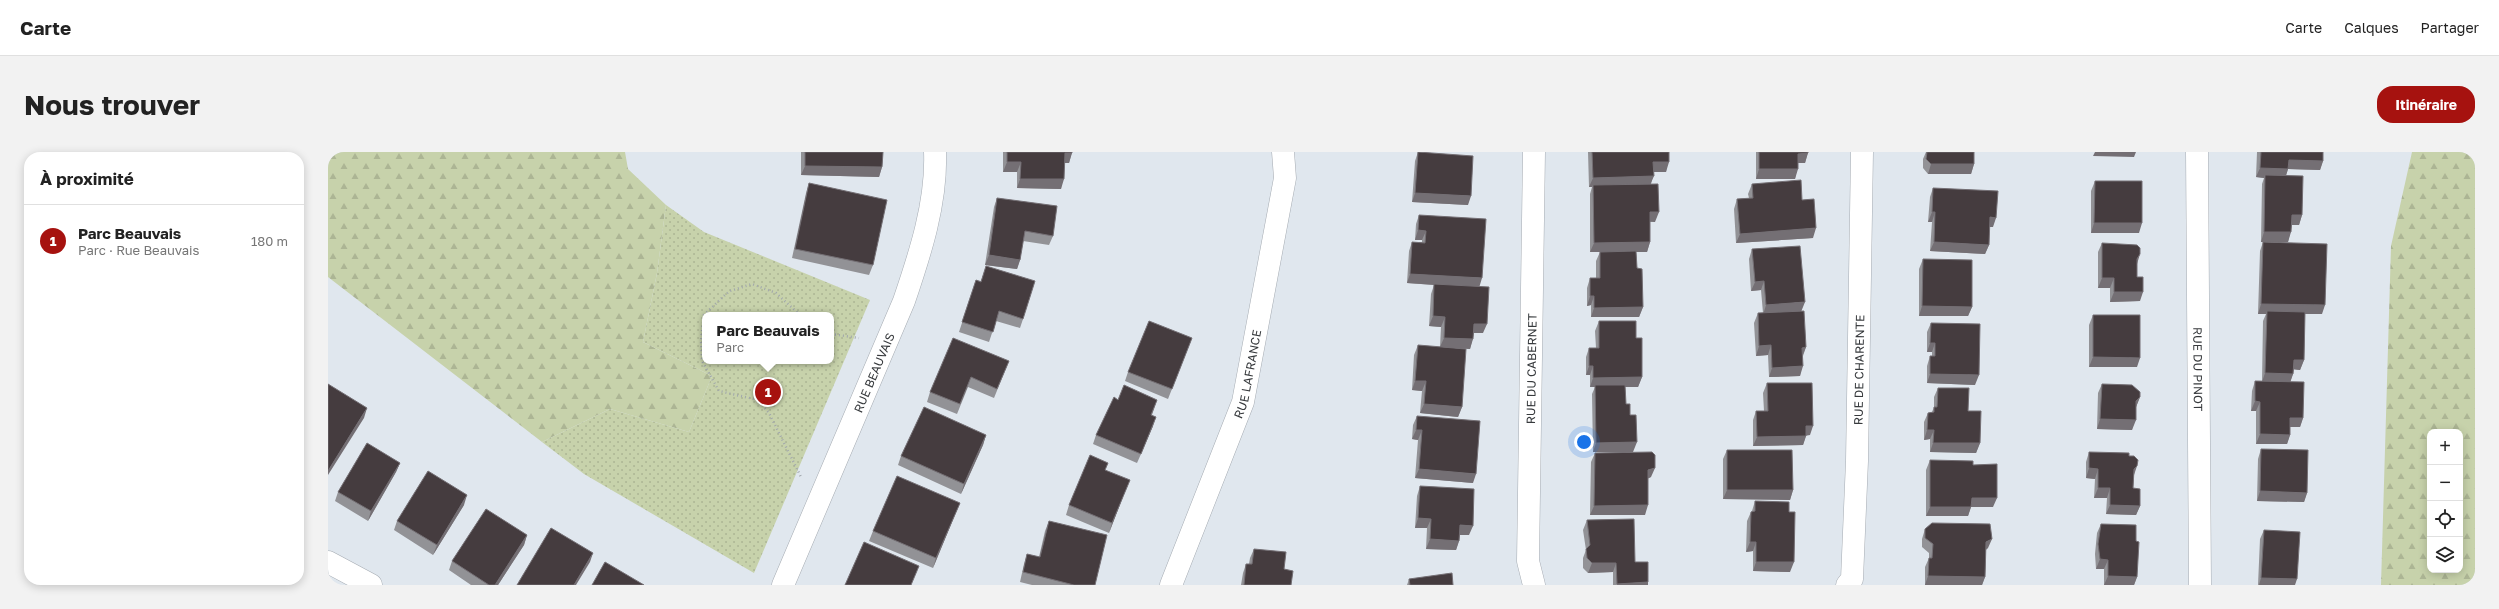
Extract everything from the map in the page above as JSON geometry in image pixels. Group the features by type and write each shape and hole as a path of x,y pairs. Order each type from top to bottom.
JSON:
{"street":[{"name":"RUE BEAUVAIS","path":"783,585 904,301 920,253 936,167 935,152"},
{"name":"RUE LAFRANCE","path":"1171,585 1244,402 1285,178 1283,152"},
{"name":"RUE DU CABERNET","path":"1534,152 1528,562 1534,585"},
{"name":"RUE DE CHARENTE","path":"1847,585 1852,579 1857,461 1862,152"},
{"name":"RUE DU PINOT","path":"2197,152 2200,585"},
{"path":"328,562 371,585"}],"path":[{"path":"707,312 730,291 752,284 776,293 797,312"},
{"path":"702,332 702,361"},
{"path":"704,364 719,391 758,400 769,413 800,476 825,487"}],"green space":[{"path":"328,152 625,152 628,169 666,205 657,273 643,342 712,376 689,432 610,409 542,442 328,277"},
{"path":"2412,152 2475,152 2475,585 2381,585 2391,246"},
{"path":"666,205 704,232 870,300 754,573 584,474 542,442 610,409 689,432 712,376 643,342 657,273"}],"building":[{"path":"805,152 883,152 882,167 805,166"},
{"path":"1007,152 1072,153 1065,153 1064,179 1020,179 1021,162 1007,162"},
{"path":"1418,152 1473,156 1471,196 1415,193"},
{"path":"1592,152 1669,152 1669,162 1653,162 1654,176 1593,178"},
{"path":"1759,152 1808,153 1798,154 1798,169 1759,169"},
{"path":"1927,152 1974,152 1974,164 1931,164 1926,159"},
{"path":"2261,152 2323,152 2323,161 2289,160 2288,169 2260,168"},
{"path":"2265,175 2303,176 2302,215 2292,215 2291,232 2264,232"},
{"path":"1801,180 1802,200 1814,199 1816,228 1740,234 1737,199 1753,198 1752,184"},
{"path":"2095,181 2142,181 2142,223 2094,223"},
{"path":"809,183 887,200 873,265 795,249"},
{"path":"1658,184 1659,212 1650,212 1650,242 1594,243 1593,185"},
{"path":"1933,188 1998,191 1996,218 1990,217 1989,245 1934,242 1935,212 1932,212"},
{"path":"997,198 1057,206 1053,236 1025,231 1020,260 989,255"},
{"path":"1419,215 1486,219 1482,278 1410,274 1412,242 1425,243 1426,231 1418,230"},
{"path":"2263,242 2327,244 2325,305 2261,304"},
{"path":"2102,243 2137,245 2140,248 2140,254 2137,259 2137,277 2143,277 2143,292 2114,292 2114,278 2102,278"},
{"path":"1800,246 1805,302 1766,305 1764,281 1755,282 1752,249"},
{"path":"1636,251 1637,268 1642,269 1643,307 1594,308 1594,296 1590,296 1590,278 1600,278 1600,252"},
{"path":"1923,259 1972,260 1972,307 1922,306"},
{"path":"986,266 1035,281 1023,319 999,311 993,332 962,322 976,280 981,282"},
{"path":"1434,284 1489,287 1487,324 1474,324 1473,339 1444,338 1445,317 1433,316"},
{"path":"1804,311 1806,347 1802,348 1803,366 1772,368 1771,345 1759,346 1758,313"},
{"path":"2267,311 2305,312 2304,360 2294,360 2293,374 2265,373"},
{"path":"2093,315 2140,315 2140,358 2093,357"},
{"path":"1149,321 1192,338 1172,389 1128,372"},
{"path":"1599,321 1636,321 1636,338 1642,338 1642,377 1593,378 1593,366 1589,366 1589,348 1599,348"},
{"path":"1931,323 1980,324 1979,375 1930,374 1930,356 1935,356 1935,343 1930,343"},
{"path":"953,338 1009,361 997,389 971,377 960,404 930,392"},
{"path":"1418,345 1466,349 1462,407 1424,404 1426,381 1415,381"},
{"path":"2255,381 2304,382 2303,418 2290,418 2290,435 2260,434 2260,402 2255,401"},
{"path":"1767,383 1812,383 1813,426 1806,426 1806,436 1757,437 1756,411 1768,411"},
{"path":"328,384 367,408 328,471"},
{"path":"2102,384 2132,385 2140,392 2140,397 2136,401 2136,420 2100,419"},
{"path":"1124,385 1157,400 1151,415 1156,417 1141,454 1096,435 1114,397 1118,400"},
{"path":"1595,385 1625,385 1626,404 1630,404 1630,415 1636,415 1637,442 1596,443"},
{"path":"1938,388 1969,388 1968,411 1981,411 1980,443 1933,443 1934,430 1927,430 1928,413 1934,412 1934,407 1937,407"},
{"path":"924,407 986,435 964,484 901,456"},
{"path":"1417,416 1480,421 1476,474 1419,469 1422,430 1416,430"},
{"path":"367,443 400,463 371,511 338,492"},
{"path":"2261,449 2308,450 2307,493 2260,491"},
{"path":"1727,450 1792,450 1793,490 1727,490"},
{"path":"1652,452 1655,455 1655,468 1648,470 1648,505 1594,506 1595,453"},
{"path":"2089,452 2129,453 2129,456 2134,456 2138,460 2137,466 2134,469 2133,488 2140,489 2140,506 2110,505 2110,488 2098,488 2098,469 2089,468"},
{"path":"1090,455 1108,463 1105,470 1130,480 1112,523 1069,505"},
{"path":"1930,460 1973,461 1973,465 1997,464 1997,498 1972,498 1971,507 1930,507"},
{"path":"428,471 467,495 437,545 397,521"},
{"path":"897,476 960,503 936,558 873,531"},
{"path":"1420,486 1474,489 1473,526 1460,525 1459,541 1430,539 1431,519 1418,518"},
{"path":"1755,501 1789,502 1789,512 1795,512 1794,562 1756,562 1756,542 1750,542 1751,512 1755,511"},
{"path":"486,509 527,535 495,585 489,585 452,561"},
{"path":"1634,519 1635,562 1648,562 1648,582 1617,584 1616,563 1592,563 1587,558 1586,549 1590,545 1587,520"},
{"path":"1049,521 1107,535 1095,585 1074,585 1023,572 1027,554 1040,557"},
{"path":"1932,523 1990,524 1992,539 1986,542 1985,577 1928,576 1929,558 1932,558 1933,544 1925,538 1925,529"},
{"path":"2101,524 2136,525 2136,541 2139,542 2137,577 2108,576 2108,560 2100,559 2098,544"},
{"path":"551,528 593,553 574,585 517,585"},
{"path":"2264,530 2300,532 2297,579 2261,578"},
{"path":"864,542 919,566 911,585 845,585"},
{"path":"1254,549 1286,552 1284,569 1293,571 1291,585 1244,585 1246,564 1252,564"},
{"path":"605,562 644,585 592,585"},
{"path":"1452,573 1453,585 1410,585 1409,579"}],"place":[{"name":"Parc Beauvais","path":"768,392"}]}
